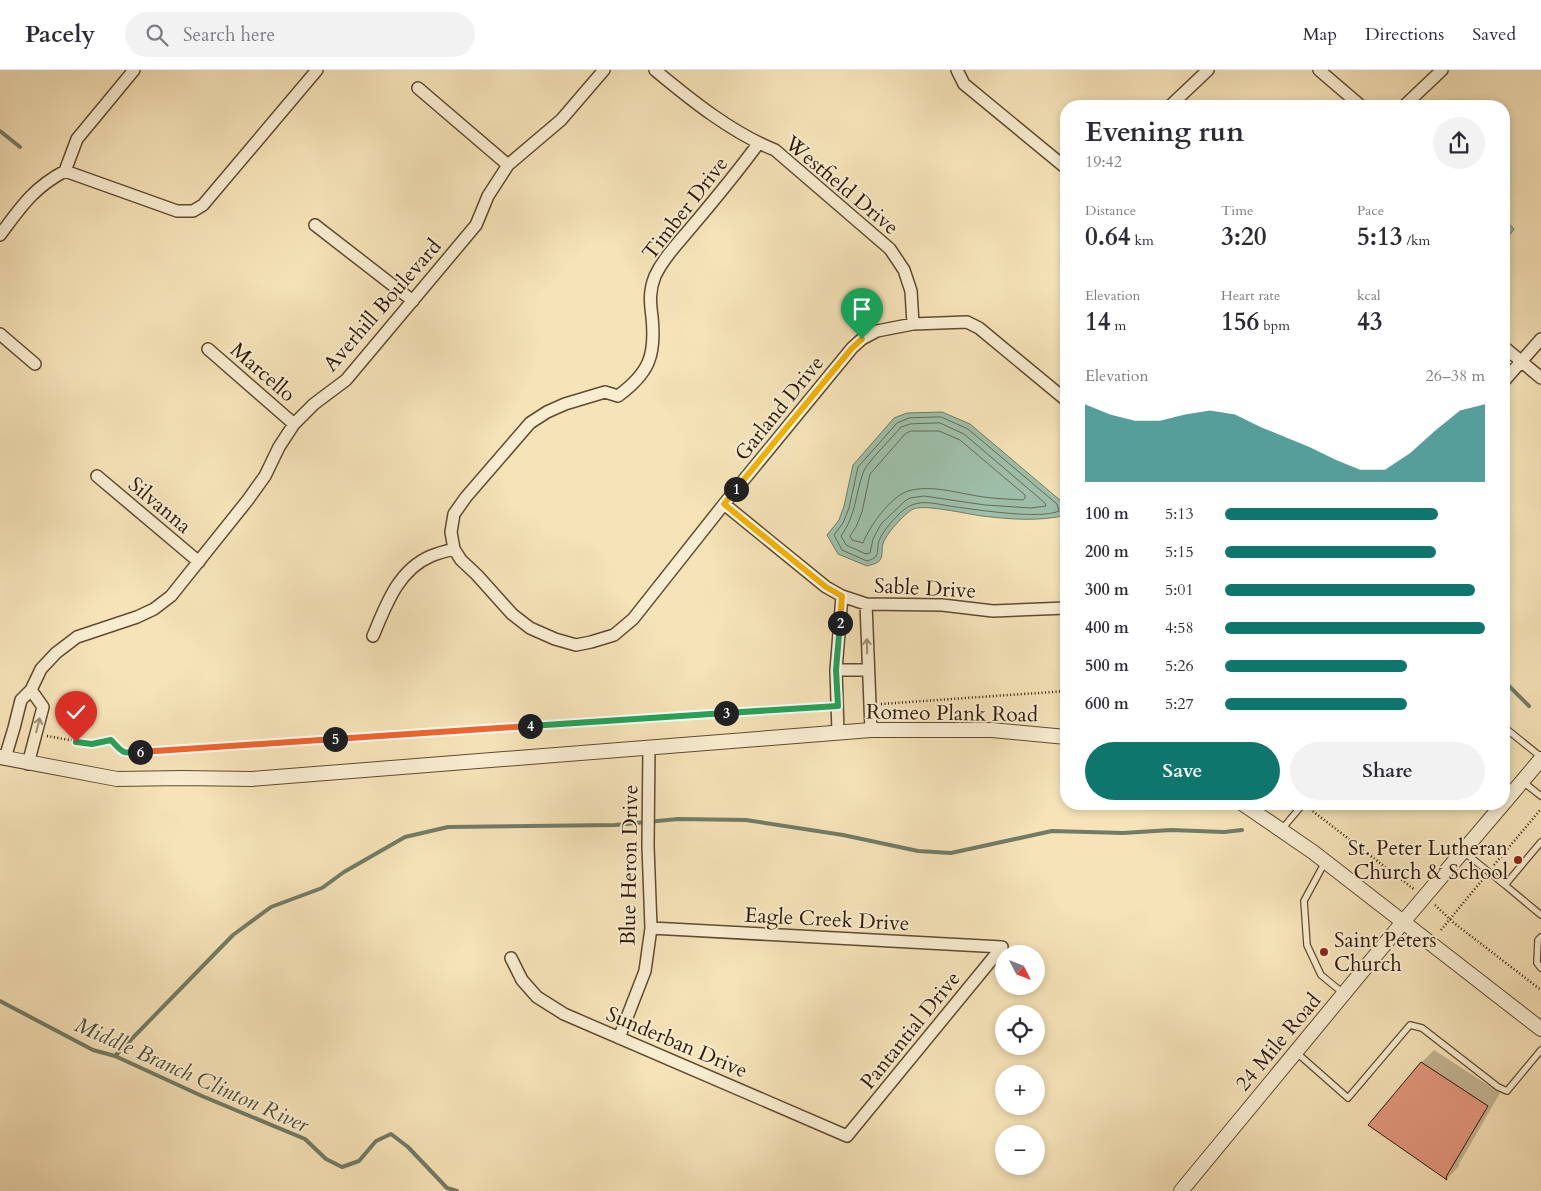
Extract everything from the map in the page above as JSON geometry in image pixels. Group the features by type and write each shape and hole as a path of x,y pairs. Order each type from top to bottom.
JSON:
{"street":[{"path":"0,235 30,196 48,180 65,171 77,139 134,70"},
{"path":"65,171 177,211 193,211 203,205 317,70"},
{"name":"Averhill Boulevard","path":"2,758 14,728 21,700 31,690 41,669 56,652 77,637 137,617 154,609 170,596 256,489 265,476 279,446 294,424 314,404 346,380 476,225 488,196 508,165 561,120 604,70"},
{"name":"Westfield Drive","path":"654,70 693,102 758,144 775,150 890,249 904,270 911,291 913,324"},
{"path":"957,70 964,84 1060,163"},
{"path":"1176,100 1208,70"},
{"path":"1319,70 1354,100"},
{"path":"1410,100 1442,70"},
{"path":"418,88 508,165"},
{"name":"Timber Drive","path":"454,550 451,532 454,514 466,497 530,423 547,412 565,404 605,392 618,396 634,384 646,368 652,352 653,326 649,294 655,276 666,259 758,144"},
{"path":"315,225 413,301"},
{"name":"Garland Drive","path":"454,550 461,560 478,575 512,614 530,628 555,639 576,644 591,642 614,635 633,619 724,504 852,348 862,339 876,331 913,324 967,322 979,328 1060,395"},
{"path":"0,334 35,364"},
{"path":"1510,374 1541,339"},
{"name":"Marcello","path":"208,349 294,424"},
{"path":"1510,352 1541,378"},
{"name":"Silvanna","path":"97,476 199,562"},
{"name":"Sable Drive","path":"724,504 826,587 842,596 866,604 942,605 993,611 1060,608"},
{"path":"373,636 390,594 414,565 431,555 454,550"},
{"path":"838,732 836,670 842,596"},
{"path":"866,604 871,730"},
{"path":"836,670 868,670"},
{"path":"28,764 43,707 31,690"},
{"name":"Romeo Plank Road","path":"2,758 117,779 252,779 871,730 992,730 1060,736"},
{"name":"Blue Heron Drive","path":"619,1038 645,970 651,928 648,846 649,747"},
{"name":"24 Mile Road","path":"1510,795 1541,758"},
{"path":"1252,810 1325,862 1541,1029"},
{"name":"24 Mile Road","path":"1181,1191 1497,810"},
{"name":"Eagle Creek Drive","path":"651,928 995,947"},
{"name":"Pantantial Drive","path":"847,1136 995,956"},
{"name":"Sunderban Drive","path":"511,958 522,980 537,997 564,1014 847,1136"}],"lane":[{"path":"1510,732 1541,758"},
{"path":"1522,781 1541,796"},
{"path":"1281,830 1298,810"},
{"path":"1505,884 1541,842"},
{"path":"1463,851 1541,915"},
{"path":"1325,862 1304,901 1307,945 1321,975 1343,994"},
{"path":"1541,937 1538,940 1537,963 1541,968"},
{"path":"1295,1052 1348,1098 1410,1025 1422,1028 1498,1087 1507,1091 1541,1050"}],"path":[{"path":"870,705 1060,690"},
{"path":"36,734 92,744 111,740 124,753 838,706"},
{"path":"1311,810 1412,887"},
{"path":"1437,907 1454,923 1541,990"}],"water":[{"path":"1510,225 1514,229 1510,235"},
{"path":"942,412 970,424 1060,500 1060,516 1046,519 1013,519 936,508 913,509 900,520 884,540 881,558 877,563 867,566 838,554 827,535 839,520 853,465 894,418 907,413"}],"building":[{"path":"1421,1062 1488,1106 1446,1177 1447,1180 1368,1125"}],"waterway":[{"path":"0,131 20,147"},
{"path":"1510,687 1529,706"},
{"path":"115,1056 233,935 271,907 322,888 344,872 405,837 448,827 615,825 678,819 746,820 843,835 918,851 951,853 1052,831 1123,833 1171,830 1224,832 1242,830"},
{"name":"Middle Branch Clinton River","path":"0,1001 93,1050 115,1056 202,1096 305,1139 326,1159 342,1167 359,1161 376,1141 391,1134 408,1147 447,1188 457,1191"}],"place":[{"name":"St. Peter Lutheran Church & School","path":"1518,860"},
{"name":"Saint Peters Church","path":"1324,952"}],"route":[{"path":"76,742 101,744 111,740 124,753 838,706 836,670 842,596 826,587 724,504 852,348 862,339"}]}
